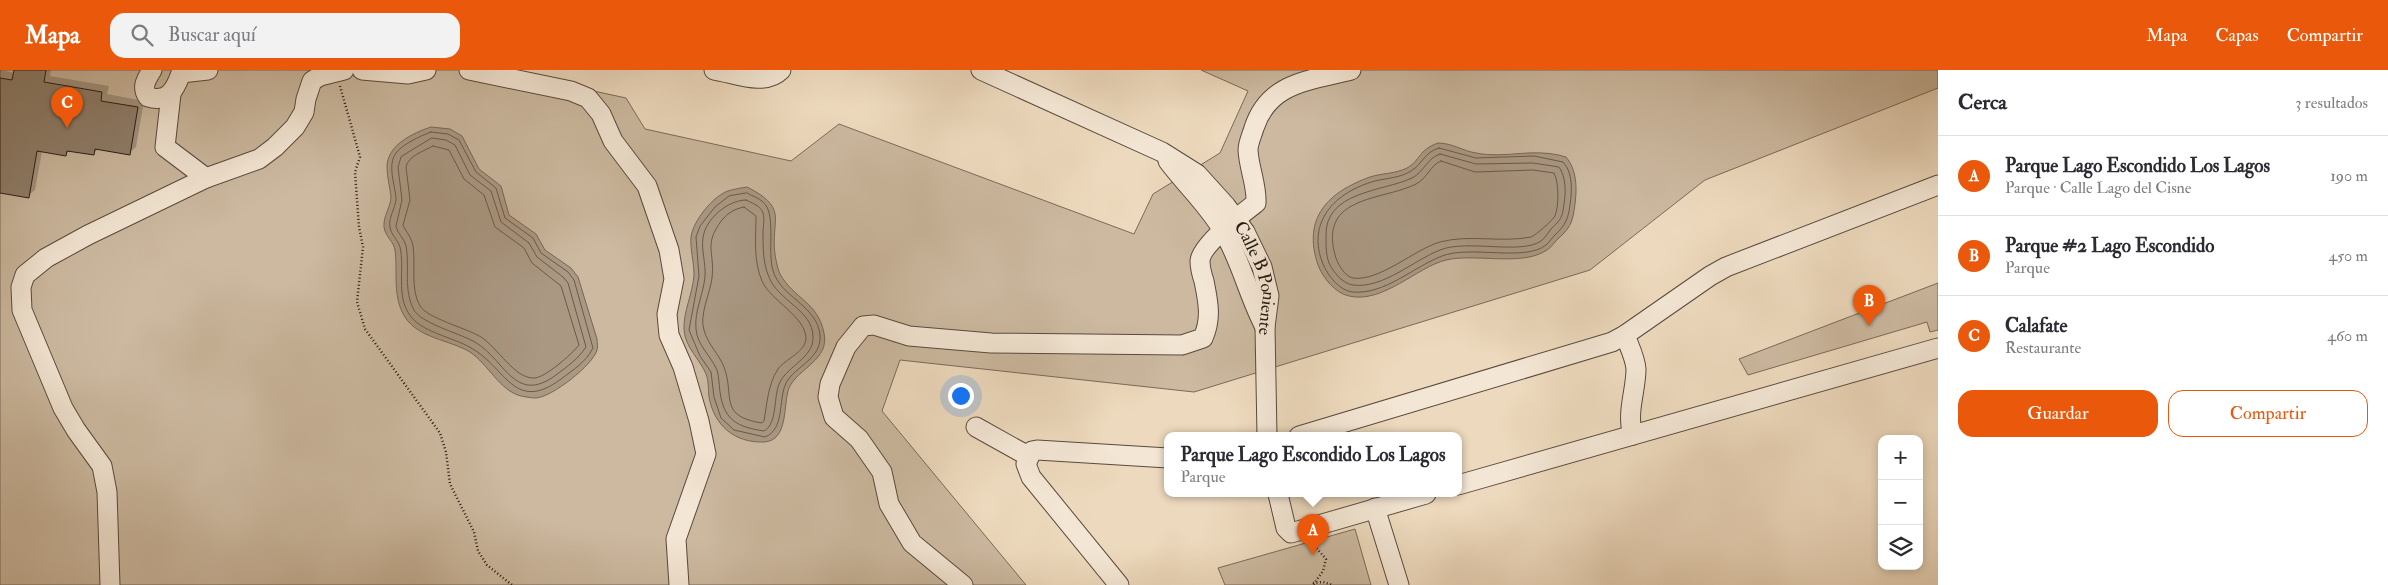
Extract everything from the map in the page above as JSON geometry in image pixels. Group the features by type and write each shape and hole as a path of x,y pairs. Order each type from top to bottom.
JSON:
{"street":[{"path":"152,70 144,83 144,92 148,97 161,100 171,94"},
{"path":"159,70 181,73 208,70"},
{"path":"362,70 408,74 426,70"},
{"path":"469,70 545,85 588,98 601,114 614,141 647,186 669,250 674,279 667,314 669,334 682,367 699,421 706,454 676,539 679,585"},
{"path":"714,70 760,80 774,77 781,70"},
{"name":"Calle B Poniente","path":"981,70 1162,152 1197,174 1230,225 1262,267 1268,296 1265,327 1267,432"},
{"path":"963,585 912,543 889,504 882,472 860,439 834,416 828,397 829,391 846,347 863,326 874,325 909,336 992,343 1182,345 1203,338 1209,324 1209,304 1200,261 1204,250 1256,203 1256,191 1250,174 1248,147 1260,111 1278,91 1351,70"},
{"path":"110,585 107,492 102,466 63,408 22,310 21,287 25,275 46,258 88,234 206,178 259,158 275,147 295,127 304,112 312,81 339,71"},
{"path":"181,73 171,94 165,147 206,178"},
{"path":"1312,432 1612,342 1726,267 1938,185"},
{"path":"1625,335 1634,357 1636,369 1630,418 1633,435"},
{"path":"1462,484 1938,348"},
{"path":"976,427 1028,456"},
{"path":"1119,585 1031,477 1026,464 1028,456 1037,450 1164,458"},
{"path":"1279,497 1289,532 1293,533 1415,497"},
{"path":"1375,508 1398,585"}],"path":[{"path":"339,71 360,157 355,172 363,247 357,302 366,328 440,433 446,452 450,484 474,532 478,551 487,565 512,585"},
{"path":"1311,542 1326,559 1323,570 1313,584"},
{"path":"1313,584 1322,582 1333,585"}],"shaded area":[{"path":"0,70 497,70 626,98 645,129 791,161 839,124 1134,234 1153,194 1220,153 1248,91 1201,70 1938,70 1938,88 1705,180 1590,270 1194,392 900,360 882,411 1026,585 0,585"},
{"path":"1938,283 1938,330 1930,332 1927,322 1748,375 1739,359"},
{"path":"1355,529 1371,585 1225,585 1218,568"}],"water":[{"path":"431,127 450,129 462,136 479,169 501,186 509,215 536,234 545,250 571,268 578,277 597,339 597,350 580,372 552,392 543,396 533,398 521,396 507,389 470,352 418,330 405,317 401,309 396,284 395,250 384,227 391,197 387,171 388,159 391,152 402,141"},
{"path":"1438,143 1448,144 1471,152 1487,154 1542,153 1566,157 1574,173 1576,186 1573,218 1569,226 1549,249 1537,255 1512,259 1458,258 1446,260 1374,295 1362,297 1349,296 1339,292 1323,275 1318,265 1314,248 1313,234 1316,220 1322,209 1342,190 1370,177 1407,168 1423,152"},
{"path":"747,187 761,195 774,210 774,246 779,272 792,289 817,314 824,333 825,342 818,357 793,381 789,388 784,420 778,435 772,440 764,442 753,442 735,436 715,416 709,397 706,374 687,342 684,330 685,316 694,275 691,237 696,224 716,198 728,191"}],"building":[{"path":"14,70 46,70 44,82 102,92 101,101 138,107 130,155 95,149 94,155 67,151 66,156 37,151 29,198 0,193 0,78 12,80"}],"place":[{"name":"Calafate","path":"67,128"},
{"name":"Parque #2 Lago Escondido","path":"1869,326"},
{"name":"Parque Lago Escondido Los Lagos","path":"1313,555"}]}
